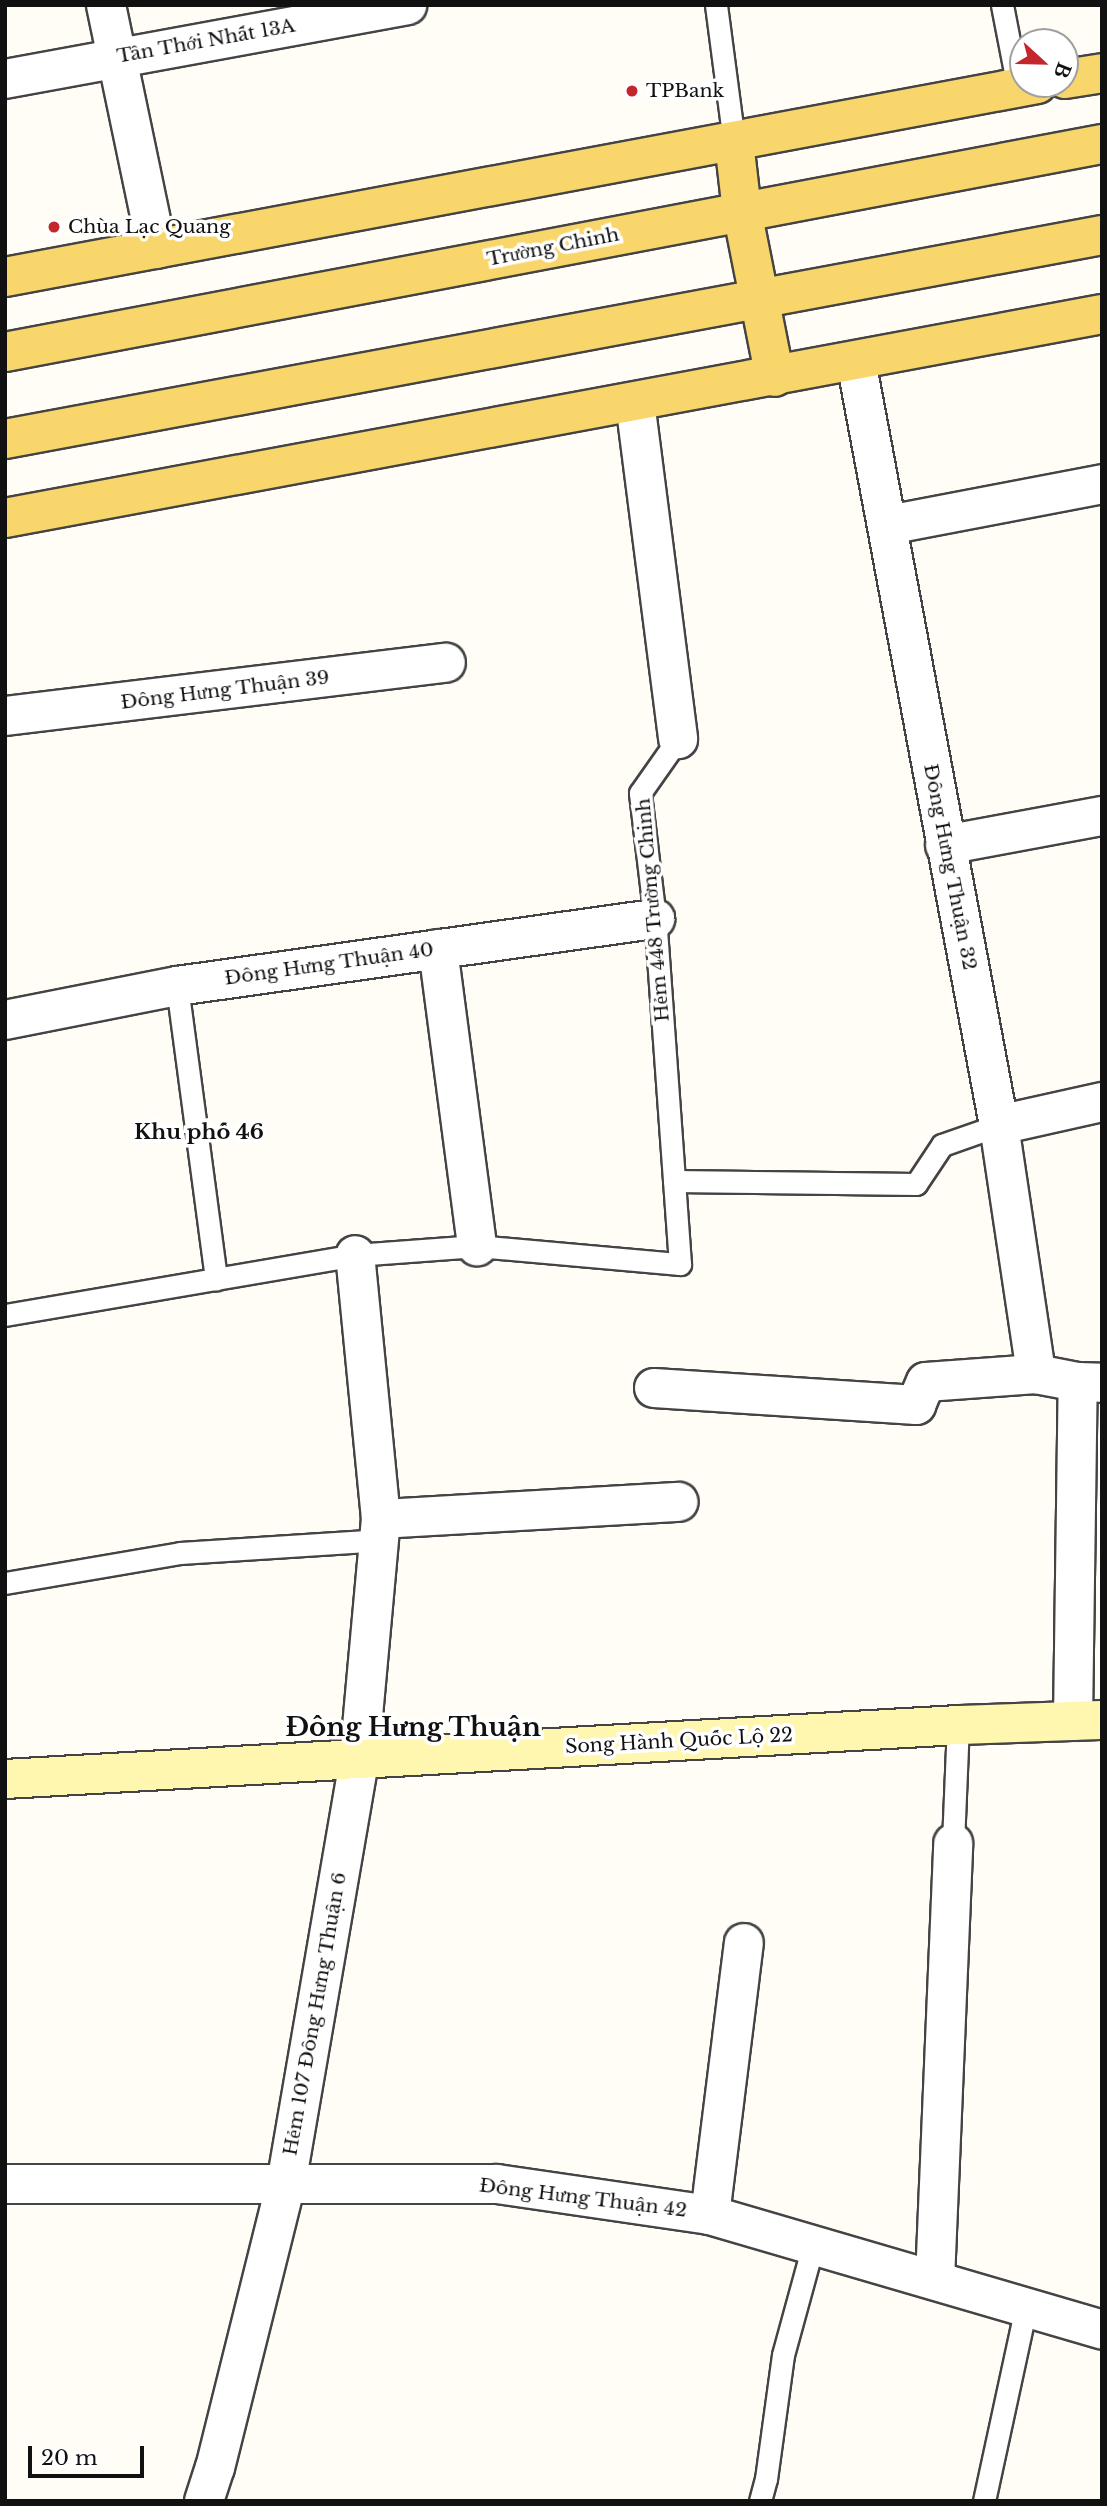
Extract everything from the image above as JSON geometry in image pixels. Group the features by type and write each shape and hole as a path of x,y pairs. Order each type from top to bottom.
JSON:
{"main road":[{"path":"1079,76 1102,72"},
{"path":"5,277 1009,89"},
{"path":"734,142 742,211 757,298 775,377"},
{"name":"Trường Chinh","path":"5,352 1102,144"},
{"path":"5,439 1102,234"},
{"path":"5,518 775,377 1102,314"}],"street":[{"path":"106,5 157,248"},
{"name":"Tân Thới Nhất 13A","path":"5,79 407,5"},
{"name":"Đông Hưng Thuận 32","path":"856,361 999,1125 1037,1374"},
{"name":"Hẻm 448 Trường Chinh","path":"635,402 678,739"},
{"path":"888,525 1102,484"},
{"name":"Đông Hưng Thuận 39","path":"5,716 446,663"},
{"path":"945,845 1102,816"},
{"name":"Đông Hưng Thuận 40","path":"5,1020 177,986 655,919"},
{"path":"438,949 477,1246"},
{"path":"999,1125 1102,1102"},
{"name":"Hẻm 107 Đông Hưng Thuận 6","path":"205,2500 286,2185 359,1760 380,1530 355,1255"},
{"path":"654,1388 916,1405 926,1382 1037,1374 1090,1382 1087,1721"},
{"path":"380,1530 679,1502"},
{"name":"Song Hành Quốc Lộ 22","path":"5,1779 958,1725 1087,1721"},
{"path":"935,2280 953,1843"},
{"path":"710,2215 744,1943"},
{"name":"Đông Hưng Thuận 42","path":"5,2184 497,2184 710,2215 1102,2330"}],"lane":[{"path":"716,5 734,142"},
{"path":"1002,5 1009,28"},
{"name":"Hẻm 448 Trường Chinh","path":"477,1246 680,1264 655,919 640,793 678,739"},
{"path":"177,986 216,1279"},
{"path":"674,1181 916,1184 942,1145 999,1125"},
{"path":"5,1315 355,1255 477,1246"},
{"path":"5,1583 180,1553 380,1530"},
{"path":"953,1843 958,1725"},
{"path":"760,2501 766,2479 783,2356 813,2245"},
{"path":"984,2501 1026,2307"}],"place":[{"name":"TPBank","path":"632,91"},
{"name":"Chùa Lạc Quang","path":"54,227"}],"district":[{"name":"Khu phố 46","path":"199,1132"},
{"name":"Đông Hưng Thuận","path":"413,1728"}]}
